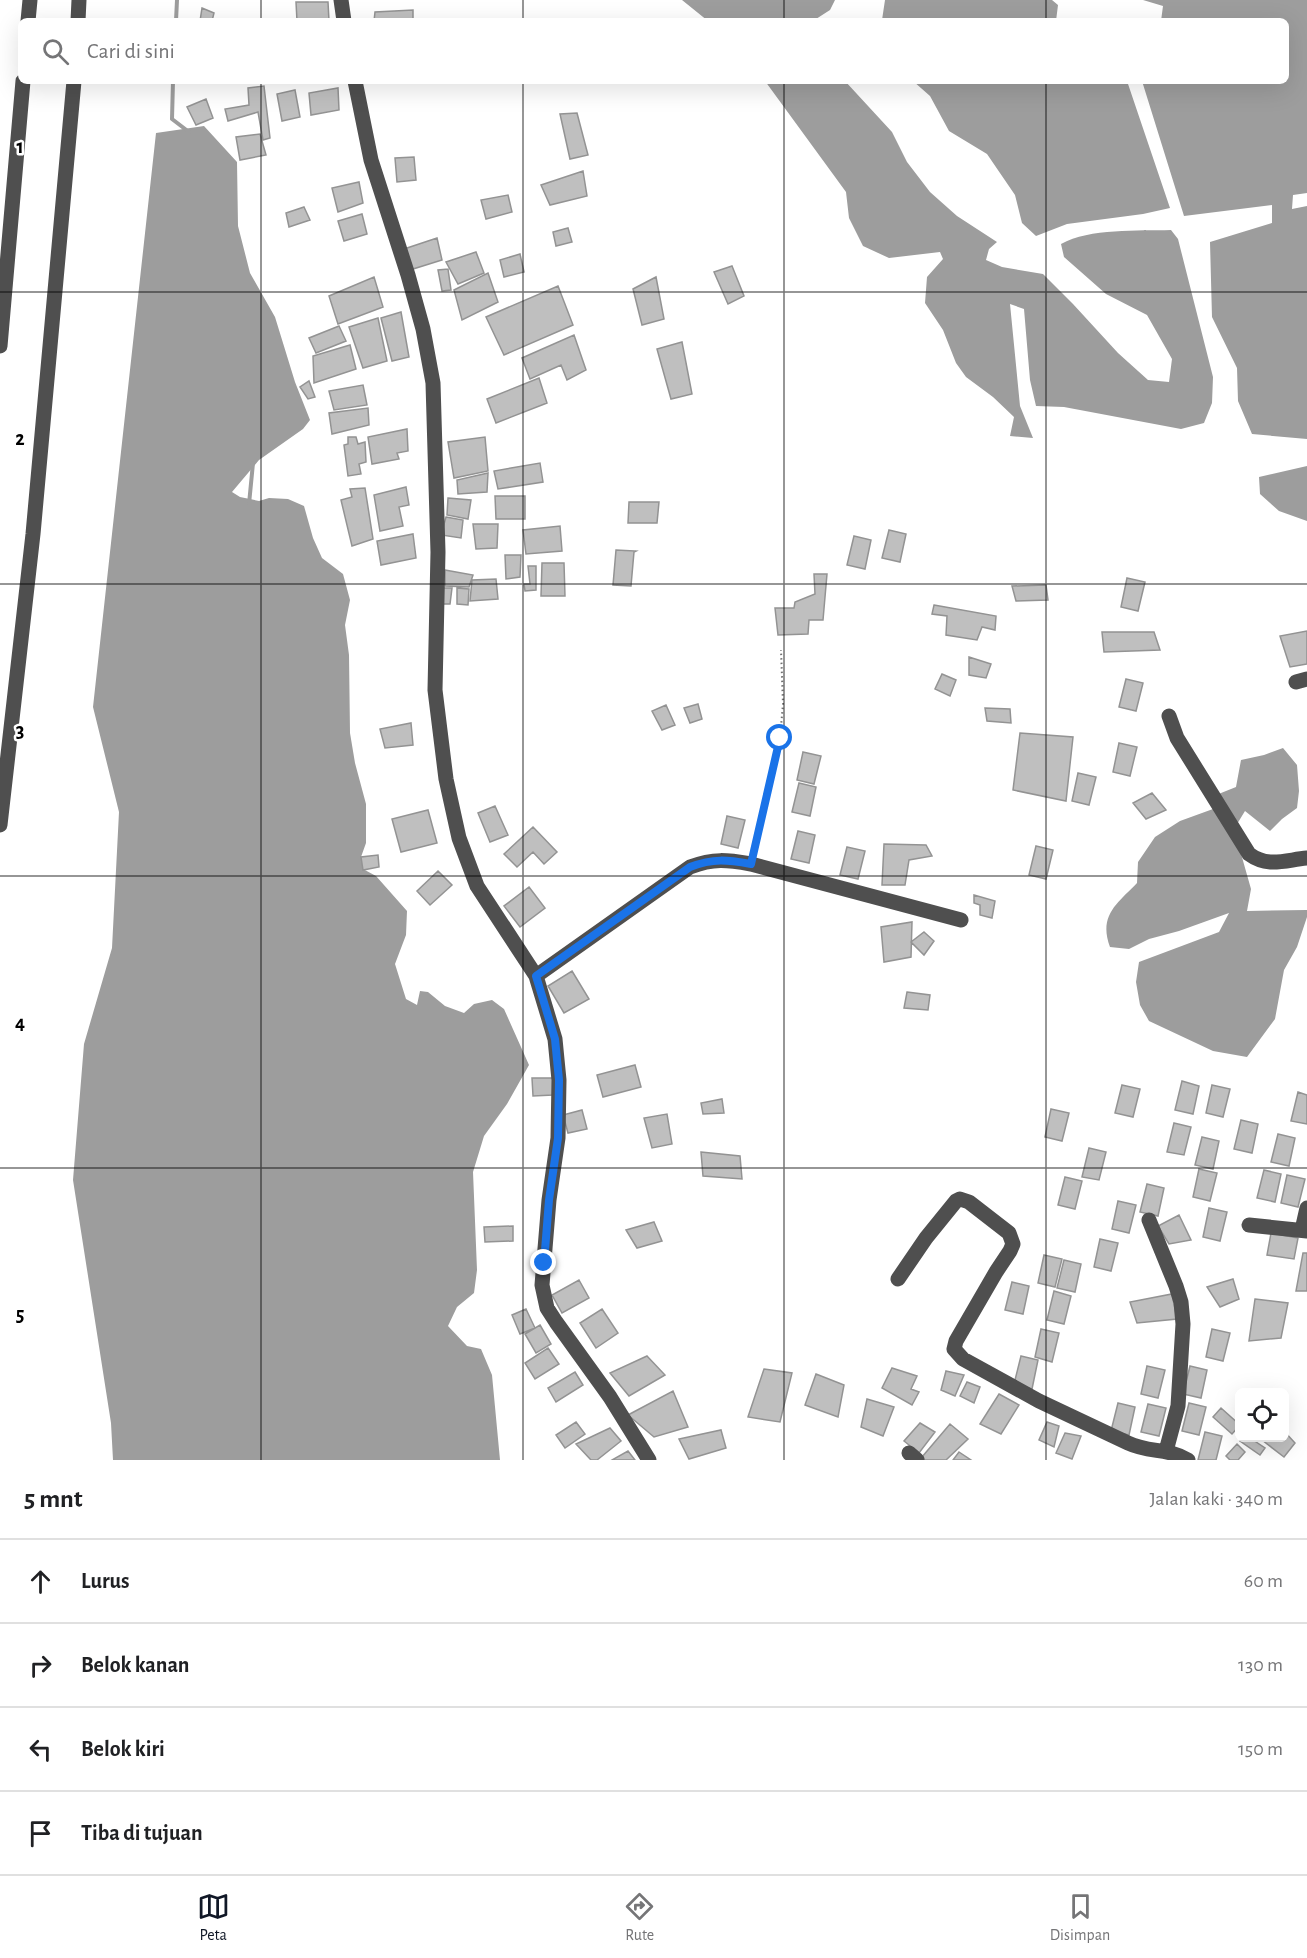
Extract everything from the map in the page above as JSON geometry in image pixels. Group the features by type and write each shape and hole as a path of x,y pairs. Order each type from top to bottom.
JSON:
{"street":[{"path":"28,18 30,0"},
{"path":"78,18 79,0"},
{"path":"341,0 344,18"},
{"path":"0,346 23,84"},
{"path":"0,825 33,534 74,84"},
{"path":"356,84 371,160 408,274 423,329 434,383 438,552 435,690 446,779 459,838 477,886 536,976 555,1039 559,1080 558,1138 549,1200 542,1286 547,1308 610,1397 649,1460"},
{"path":"1169,716 1177,738 1249,854 1259,862 1266,863 1307,858"},
{"path":"536,976 690,867 705,861 723,860 751,864 961,920"},
{"path":"898,1279 926,1238 956,1201 960,1199 969,1202 1009,1233 1013,1244 1011,1251 996,1272 956,1341 954,1349 958,1354 963,1359 1039,1401 1140,1449 1176,1453 1188,1460"},
{"path":"1249,1225 1304,1230 1307,1208"},
{"path":"1149,1221 1176,1286 1181,1302 1183,1324 1178,1406 1166,1451"}],"path":[{"path":"751,864 780,738 783,704 781,650"}],"shaded area":[{"path":"682,0 835,0 830,10 818,18 704,18"},
{"path":"885,0 1052,0 1058,5 1056,18 882,18"},
{"path":"1143,0 1307,0 1307,193 1293,195 1292,209 1307,206 1307,439 1252,434 1238,401 1237,368 1212,317 1210,242 1272,223 1272,205 1184,216 1143,84 1289,84 1289,18 1161,18 1163,6"},
{"path":"767,84 848,84 892,132 907,162 930,192 957,216 997,242 989,249 986,260 1002,267 1043,274 1118,353 1148,380 1169,382 1172,359 1147,315 1106,294 1064,257 1061,244 1086,235 1100,233 1171,230 1178,239 1213,377 1212,403 1204,423 1181,429 1064,407 1036,406 1030,380 1024,309 1010,304 1020,406 1033,438 1010,436 1014,417 993,397 966,377 956,363 943,330 925,303 927,277 943,259 940,252 889,258 863,246 849,218 846,192"},
{"path":"916,84 1128,84 1170,208 1067,224 1036,236 1022,223 1015,195 987,154 949,131 930,96"},
{"path":"204,126 237,162 238,226 250,273 275,317 295,382 310,420 303,429 259,460 232,492 240,497 259,501 269,498 288,499 304,506 313,538 322,558 343,574 350,600 345,625 349,655 350,733 366,804 366,843 361,857 363,869 376,876 407,911 406,935 395,964 406,999 417,1005 420,991 428,992 445,1006 464,1013 474,1004 492,1000 504,1009 529,1065 507,1104 484,1136 473,1172 477,1270 474,1293 457,1307 448,1326 467,1346 481,1349 492,1375 500,1460 113,1460 111,1423 73,1180 84,1044 112,948 119,812 93,707 156,133"},
{"path":"1307,466 1307,521 1279,511 1260,494 1259,477"},
{"path":"1283,748 1297,765 1299,791 1297,808 1270,831 1245,811 1234,829 1251,889 1247,911 1307,910 1307,917 1297,947 1284,970 1275,1019 1247,1057 1213,1051 1149,1021 1140,1005 1136,982 1139,962 1219,932 1229,913 1149,939 1129,949 1110,947 1106,926 1117,904 1137,883 1138,862 1155,837 1180,821 1213,809 1216,795 1236,787 1241,760"}],"building":[{"path":"296,2 328,2 329,18 297,18"},
{"path":"202,8 214,13 213,18 200,18"},
{"path":"413,10 413,18 374,18 375,12"},
{"path":"264,86 270,138 263,140 258,112 228,121 225,109 249,105 248,88"},
{"path":"338,88 339,110 311,115 309,93"},
{"path":"295,90 300,117 282,121 277,94"},
{"path":"206,99 213,118 196,125 187,107"},
{"path":"577,113 588,155 570,159 560,114"},
{"path":"260,134 266,155 240,160 236,137"},
{"path":"414,157 416,180 397,182 395,158"},
{"path":"583,171 587,196 550,205 541,185"},
{"path":"359,182 363,203 338,212 332,188"},
{"path":"508,195 512,212 486,219 481,200"},
{"path":"304,207 310,220 289,227 286,213"},
{"path":"362,214 367,234 344,241 338,221"},
{"path":"568,228 572,242 556,246 553,232"},
{"path":"437,238 442,260 413,269 404,249"},
{"path":"476,252 484,273 458,284 446,262"},
{"path":"520,254 524,272 504,277 500,260"},
{"path":"732,266 744,296 728,304 714,272"},
{"path":"448,269 451,290 442,291 438,270"},
{"path":"488,273 498,302 462,320 454,290"},
{"path":"374,277 383,307 338,324 329,296"},
{"path":"656,277 664,319 642,325 633,289"},
{"path":"558,286 573,325 504,355 486,317"},
{"path":"401,312 409,357 392,361 381,318"},
{"path":"378,318 387,361 363,368 349,327"},
{"path":"339,326 346,341 316,353 309,338"},
{"path":"574,335 586,370 567,380 561,365 530,379 522,358"},
{"path":"682,342 692,394 671,399 657,349"},
{"path":"350,345 356,369 314,383 313,356"},
{"path":"539,378 547,403 496,423 487,399"},
{"path":"309,381 315,397 308,399 300,387"},
{"path":"363,385 367,405 334,410 329,391"},
{"path":"368,408 369,425 332,434 329,413"},
{"path":"407,429 408,451 397,453 399,459 372,464 368,437"},
{"path":"348,437 356,437 358,444 365,442 366,462 359,464 361,474 348,476 344,445 348,444"},
{"path":"485,437 488,471 454,478 448,442"},
{"path":"540,463 543,482 498,489 494,471"},
{"path":"488,473 487,492 458,494 457,480"},
{"path":"406,487 409,505 399,507 403,526 380,531 374,495"},
{"path":"365,488 373,539 352,546 341,500 352,497 350,489"},
{"path":"495,496 525,496 525,519 496,519"},
{"path":"448,498 471,500 468,519 447,515"},
{"path":"629,502 659,502 657,523 628,523"},
{"path":"446,517 463,520 461,538 441,535"},
{"path":"473,524 498,524 497,548 476,549"},
{"path":"560,526 562,551 526,554 523,530"},
{"path":"889,530 906,534 900,562 882,558"},
{"path":"413,534 416,558 381,565 377,541"},
{"path":"854,536 871,540 865,569 847,565"},
{"path":"616,550 636,551 634,552 631,586 613,585"},
{"path":"505,555 521,555 520,577 506,579"},
{"path":"542,563 564,563 565,596 541,596"},
{"path":"528,566 536,566 536,590 525,591 524,584 530,584"},
{"path":"445,570 473,575 469,587 445,586"},
{"path":"814,574 827,574 823,620 809,620 808,634 778,635 775,608 794,608 795,602 815,594"},
{"path":"1127,578 1145,582 1138,611 1121,607"},
{"path":"496,579 498,599 470,601 472,580"},
{"path":"1046,585 1048,600 1016,601 1012,586"},
{"path":"440,588 452,588 450,604 440,604"},
{"path":"457,588 469,589 468,605 457,604"},
{"path":"934,605 996,616 995,630 982,627 977,640 946,635 947,616 932,614"},
{"path":"1307,631 1307,664 1290,667 1280,636"},
{"path":"1102,632 1154,632 1160,650 1104,652"},
{"path":"969,657 991,664 986,678 969,675"},
{"path":"942,674 956,680 950,696 935,689"},
{"path":"1126,679 1143,683 1136,711 1119,707"},
{"path":"698,704 702,719 690,723 684,708"},
{"path":"666,705 675,725 662,730 652,711"},
{"path":"985,708 1010,709 1011,723 987,721"},
{"path":"411,723 413,745 385,748 380,729"},
{"path":"1020,733 1073,737 1066,801 1013,790"},
{"path":"1119,743 1137,747 1130,776 1113,772"},
{"path":"803,752 821,756 814,784 797,780"},
{"path":"1078,773 1096,777 1089,805 1072,801"},
{"path":"799,783 816,787 810,816 792,812"},
{"path":"1152,793 1166,810 1146,819 1133,803"},
{"path":"495,806 508,835 490,842 478,813"},
{"path":"428,810 437,843 401,852 392,819"},
{"path":"727,816 745,820 738,848 721,844"},
{"path":"533,827 557,852 544,864 533,852 517,867 504,854"},
{"path":"798,831 815,835 809,863 791,859"},
{"path":"884,844 926,845 932,856 909,860 905,885 882,885"},
{"path":"1036,846 1053,850 1046,879 1029,875"},
{"path":"847,847 865,851 858,879 840,875"},
{"path":"378,855 379,867 363,870 361,857"},
{"path":"438,871 452,885 430,905 417,891"},
{"path":"529,887 545,908 520,927 504,906"},
{"path":"974,895 995,901 992,918 980,915 980,905 974,903"},
{"path":"912,922 911,957 884,962 881,927"},
{"path":"924,932 934,941 924,955 911,942"},
{"path":"572,971 589,999 564,1013 548,986"},
{"path":"907,992 930,995 928,1010 904,1008"},
{"path":"635,1065 641,1087 603,1097 597,1075"},
{"path":"532,1078 553,1078 553,1095 533,1096"},
{"path":"1182,1081 1199,1086 1193,1114 1175,1110"},
{"path":"1122,1085 1140,1089 1133,1117 1115,1113"},
{"path":"1212,1085 1230,1089 1223,1117 1206,1113"},
{"path":"1298,1092 1307,1095 1307,1124 1291,1121"},
{"path":"722,1099 724,1113 703,1114 701,1103"},
{"path":"1051,1109 1069,1113 1062,1141 1045,1137"},
{"path":"582,1110 587,1129 568,1133 563,1115"},
{"path":"667,1114 672,1144 652,1148 644,1118"},
{"path":"1241,1120 1258,1124 1252,1153 1234,1149"},
{"path":"1174,1123 1191,1127 1184,1155 1167,1152"},
{"path":"1278,1134 1295,1138 1289,1166 1271,1162"},
{"path":"1202,1137 1219,1141 1213,1169 1195,1165"},
{"path":"1089,1148 1106,1152 1099,1180 1082,1177"},
{"path":"701,1152 740,1156 742,1179 703,1176"},
{"path":"1199,1169 1217,1173 1210,1201 1193,1197"},
{"path":"1264,1170 1281,1174 1275,1202 1257,1198"},
{"path":"1287,1175 1305,1179 1298,1207 1281,1203"},
{"path":"1065,1177 1082,1181 1075,1209 1058,1205"},
{"path":"1147,1184 1164,1188 1158,1216 1140,1212"},
{"path":"1118,1201 1136,1205 1129,1233 1112,1229"},
{"path":"1209,1208 1227,1212 1220,1241 1203,1237"},
{"path":"1179,1215 1191,1240 1169,1244 1158,1226"},
{"path":"654,1222 662,1241 637,1248 626,1230"},
{"path":"513,1226 513,1241 485,1242 484,1227"},
{"path":"1271,1233 1298,1238 1294,1259 1267,1255"},
{"path":"1100,1239 1118,1243 1111,1271 1094,1267"},
{"path":"1303,1253 1307,1253 1307,1291 1296,1291"},
{"path":"1044,1255 1062,1259 1055,1287 1038,1283"},
{"path":"1064,1260 1081,1264 1075,1292 1057,1288"},
{"path":"1233,1279 1239,1299 1220,1307 1207,1287"},
{"path":"579,1280 589,1298 562,1313 552,1295"},
{"path":"1012,1282 1029,1286 1023,1314 1005,1310"},
{"path":"1054,1291 1071,1296 1064,1324 1047,1320"},
{"path":"1172,1294 1177,1319 1137,1323 1130,1302"},
{"path":"1255,1299 1288,1303 1281,1338 1249,1341"},
{"path":"526,1309 535,1328 520,1334 512,1315"},
{"path":"602,1309 618,1333 596,1348 580,1323"},
{"path":"540,1325 551,1344 536,1353 525,1334"},
{"path":"1041,1329 1059,1333 1052,1362 1035,1357"},
{"path":"1212,1329 1230,1333 1223,1361 1206,1357"},
{"path":"548,1348 559,1364 535,1379 525,1363"},
{"path":"647,1356 665,1375 629,1396 610,1373"},
{"path":"1021,1356 1038,1360 1032,1389 1014,1384"},
{"path":"1147,1366 1165,1370 1158,1398 1141,1394"},
{"path":"1190,1366 1207,1370 1201,1398 1183,1394"},
{"path":"892,1368 917,1376 911,1389 919,1392 912,1405 882,1388"},
{"path":"764,1369 792,1373 780,1422 748,1417"},
{"path":"946,1371 964,1375 955,1396 941,1390"},
{"path":"575,1372 583,1385 556,1402 548,1388"},
{"path":"816,1374 844,1385 838,1417 805,1405"},
{"path":"967,1382 980,1387 974,1403 960,1396"},
{"path":"673,1391 688,1427 654,1437 628,1415"},
{"path":"999,1394 1019,1405 1001,1434 980,1424"},
{"path":"867,1399 894,1407 883,1436 861,1427"},
{"path":"1118,1403 1135,1407 1129,1435 1111,1431"},
{"path":"1189,1403 1206,1407 1199,1435 1182,1431"},
{"path":"1148,1404 1166,1408 1159,1436 1141,1432"},
{"path":"1221,1408 1235,1421 1235,1431 1232,1434 1213,1417"},
{"path":"576,1422 585,1434 565,1448 556,1435"},
{"path":"1047,1422 1059,1426 1054,1447 1039,1440"},
{"path":"920,1423 935,1432 919,1453 904,1441"},
{"path":"950,1424 968,1439 946,1460 925,1460 922,1457"},
{"path":"610,1428 621,1441 597,1460 591,1460 576,1444"},
{"path":"721,1430 726,1448 689,1459 679,1439"},
{"path":"1205,1432 1222,1436 1216,1460 1198,1460"},
{"path":"1065,1433 1081,1436 1072,1459 1056,1453"},
{"path":"1289,1436 1295,1443 1284,1457 1265,1442 1289,1442"},
{"path":"1241,1442 1256,1442 1265,1448 1260,1455"},
{"path":"1237,1444 1245,1452 1238,1460 1230,1460 1226,1456"},
{"path":"628,1451 635,1460 612,1460"},
{"path":"959,1452 971,1460 953,1460"}],"waterway":[{"path":"176,18 177,0"},
{"path":"173,84 172,119 189,132"},
{"path":"249,504 253,463"}],"route":[{"path":"544,1263 549,1200 558,1138 559,1080 555,1039 536,976 690,867 705,861 723,860 751,864 780,738"}]}
